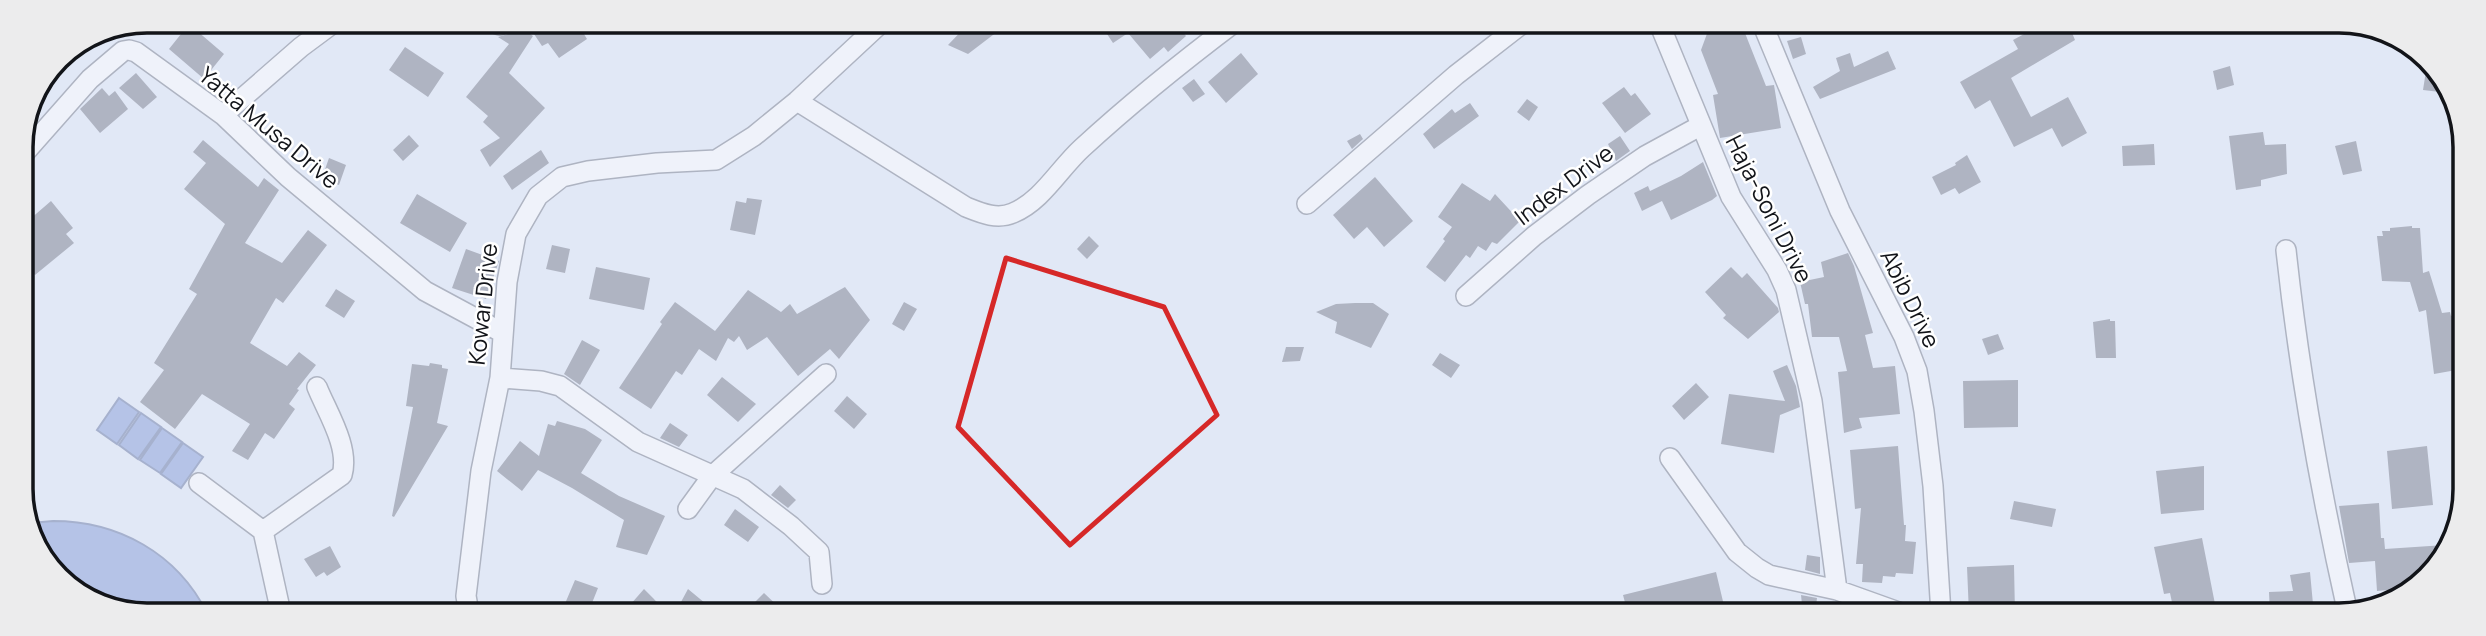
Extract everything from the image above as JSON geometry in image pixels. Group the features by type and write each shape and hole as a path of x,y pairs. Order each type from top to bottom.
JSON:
{"street":[{"path":"223,115 320,33"},
{"name":"Kowar Drive","path":"467,603 481,471 500,378 508,282 516,234 538,196 562,177 588,171 716,160 754,136 797,101 865,33"},
{"path":"797,101 966,207 988,216 1011,214 1032,202 1080,150 1153,84 1220,33"},
{"path":"1307,204 1457,75 1510,33"},
{"name":"Haja-Soni Drive","path":"1663,33 1731,197 1777,270 1786,290 1812,401 1837,590"},
{"name":"Abib Drive","path":"1766,33 1840,211 1904,338 1917,371 1933,486 1940,603"},
{"name":"Yatta Musa Drive","path":"33,143 90,79 123,51 136,52 223,115 288,177 425,291 503,333"},
{"name":"Index Drive","path":"1466,296 1534,236 1588,195 1645,156 1700,126"},
{"path":"2286,250 2293,320 2320,477 2346,603"},
{"path":"688,509 712,476 826,374"},
{"path":"500,378 541,381 560,386 638,442 743,489 791,526 819,552 822,584"},
{"path":"263,531 342,475 344,461 338,436 317,387"},
{"path":"1670,458 1746,561 1769,575 1837,590 1873,603"},
{"path":"199,483 263,531 279,603"}],"highlighted area":[{"path":"1006,258 1164,307 1217,415 1070,545 958,427"}],"water":[{"path":"119,398 139,412 117,444 97,430"},
{"path":"141,413 161,427 138,459 119,445"},
{"path":"162,428 182,442 160,473 140,460"},
{"path":"183,443 203,457 181,488 161,474"},
{"path":"39,522 77,522 122,534 143,544 179,573 201,603 125,601 90,587 57,558"}],"building":[{"path":"182,33 200,33 224,54 204,79 169,49"},
{"path":"529,33 533,36 509,73 545,108 490,167 480,150 500,138 483,122 488,116 466,97 509,44 498,37"},
{"path":"583,33 587,39 559,58 548,43 542,46 534,34"},
{"path":"959,33 996,33 968,54 948,45"},
{"path":"1106,33 1128,33 1113,43"},
{"path":"1128,33 1183,33 1186,36 1168,52 1164,47 1150,59"},
{"path":"1707,33 1745,33 1766,86 1774,85 1781,128 1720,138 1713,95 1718,94 1701,50"},
{"path":"2026,33 2072,33 2075,40 2011,78 2031,117 2068,97 2087,133 2062,147 2052,128 2014,147 1990,100 1975,109 1960,82 2018,49 2013,40"},
{"path":"1801,37 1806,54 1793,59 1787,41"},
{"path":"405,47 444,73 428,97 389,70"},
{"path":"1888,51 1896,69 1820,99 1813,87 1840,71 1836,58 1850,53 1854,67"},
{"path":"1241,53 1258,74 1226,103 1208,82"},
{"path":"2230,66 2234,85 2217,90 2213,71"},
{"path":"136,73 157,97 143,109 119,88"},
{"path":"2425,74 2438,92 2423,90"},
{"path":"1194,79 1205,94 1193,102 1182,88"},
{"path":"1624,87 1631,96 1635,93 1651,114 1625,133 1602,103"},
{"path":"102,88 109,96 115,91 128,109 100,133 80,109"},
{"path":"1527,99 1538,107 1529,121 1517,112"},
{"path":"1470,103 1479,116 1434,149 1423,134 1452,109 1455,113"},
{"path":"2263,132 2265,145 2286,144 2287,174 2261,180 2261,186 2236,190 2229,136"},
{"path":"1360,134 1363,139 1352,149 1347,141"},
{"path":"409,135 419,146 403,161 393,150"},
{"path":"1620,136 1630,151 1616,161 1608,144"},
{"path":"203,140 258,187 264,178 279,190 245,243 282,263 308,230 327,245 283,303 276,298 250,343 287,366 299,352 316,365 297,389 299,390 289,404 295,409 274,439 265,433 248,460 232,451 250,424 202,394 175,429 140,402 164,370 154,363 197,294 189,289 225,224 184,189 206,163 193,152"},
{"path":"2356,141 2362,171 2343,175 2335,146"},
{"path":"2154,144 2155,165 2123,166 2122,146"},
{"path":"541,150 549,163 512,190 503,176"},
{"path":"1967,155 1981,182 1959,194 1955,188 1941,195 1932,177 1956,165 1955,163"},
{"path":"329,158 346,165 339,185 322,178"},
{"path":"1703,162 1717,196 1671,220 1662,201 1642,211 1634,193 1648,186 1650,191"},
{"path":"1375,177 1413,221 1384,247 1367,227 1354,239 1333,215"},
{"path":"1462,183 1490,201 1495,194 1520,221 1497,244 1492,242 1486,251 1478,246 1470,258 1466,255 1445,282 1426,267 1452,227 1438,217"},
{"path":"417,194 467,223 450,252 400,223"},
{"path":"747,198 762,200 755,235 730,230 736,201 746,203"},
{"path":"51,201 73,228 66,234 74,243 35,275 33,273 33,217"},
{"path":"2390,228 2420,228 2423,273 2429,271 2442,313 2450,312 2453,316 2453,371 2434,374 2426,310 2419,312 2410,282 2382,281 2377,236 2383,236 2382,231 2390,231"},
{"path":"1089,236 1099,246 1087,259 1077,249"},
{"path":"552,245 570,249 565,273 546,269"},
{"path":"466,249 499,261 486,299 452,288"},
{"path":"1848,253 1873,333 1865,335 1873,368 1895,366 1900,414 1859,418 1862,428 1844,433 1838,372 1847,371 1839,337 1812,337 1808,304 1805,304 1800,282 1824,277 1821,262"},
{"path":"596,267 650,278 644,310 589,299"},
{"path":"1731,267 1742,278 1747,273 1779,312 1748,339 1723,318 1726,315 1705,292"},
{"path":"845,287 870,320 839,359 830,349 798,376 767,337 747,350 739,336 734,342 728,338 716,361 699,349 682,375 676,371 651,409 619,388 675,302 715,331 748,290 781,312 790,304 797,314"},
{"path":"336,289 355,301 344,318 325,306"},
{"path":"904,302 917,309 904,331 892,324"},
{"path":"1373,303 1389,314 1371,348 1335,333 1337,322 1316,312 1336,304"},
{"path":"2110,319 2115,321 2116,358 2096,358 2093,322"},
{"path":"1998,334 2004,349 1988,355 1982,339"},
{"path":"582,340 600,350 580,385 564,374"},
{"path":"1286,347 1304,347 1300,361 1282,362"},
{"path":"1440,353 1460,365 1451,378 1432,365"},
{"path":"430,363 448,369 437,423 448,426 394,517 392,516 413,407 406,406 412,364 429,366"},
{"path":"1787,365 1796,386 1800,407 1780,415 1774,453 1721,444 1729,394 1785,401 1773,371"},
{"path":"722,377 756,404 738,422 707,395"},
{"path":"2018,380 2018,427 1964,428 1963,381"},
{"path":"1696,383 1709,397 1684,420 1672,406"},
{"path":"847,396 867,414 854,429 834,411"},
{"path":"557,421 585,429 602,440 581,473 619,496 665,516 647,555 616,547 624,520 572,488 538,470 522,491 497,471 520,441 539,456 548,424 555,426"},
{"path":"670,423 688,435 679,447 660,438"},
{"path":"1898,446 1906,525 1905,541 1916,542 1913,574 1896,573 1895,577 1883,576 1882,583 1862,582 1863,564 1856,564 1861,508 1855,509 1850,450"},
{"path":"2427,446 2433,505 2392,509 2387,451"},
{"path":"2204,466 2204,510 2161,514 2156,471"},
{"path":"780,485 796,500 788,508 771,495"},
{"path":"2014,501 2056,509 2052,527 2010,519"},
{"path":"2379,503 2381,538 2384,538 2385,549 2437,546 2424,564 2402,584 2390,590 2377,591 2375,561 2349,563 2339,506"},
{"path":"735,509 759,527 748,542 724,525"},
{"path":"2202,538 2215,603 2172,603 2170,593 2164,594 2154,547"},
{"path":"330,546 341,567 327,576 324,572 316,577 304,559"},
{"path":"1807,555 1820,557 1820,574 1805,570"},
{"path":"2014,565 2015,603 1969,603 1967,567"},
{"path":"1716,572 1723,603 1625,603 1623,595"},
{"path":"2310,572 2313,603 2269,603 2269,592 2293,591 2290,575"},
{"path":"575,580 598,588 592,603 565,603"},
{"path":"644,589 658,603 632,603"},
{"path":"688,589 705,603 680,603"},
{"path":"764,593 774,603 754,603"},
{"path":"1801,595 1817,598 1816,603 1802,603"}]}
